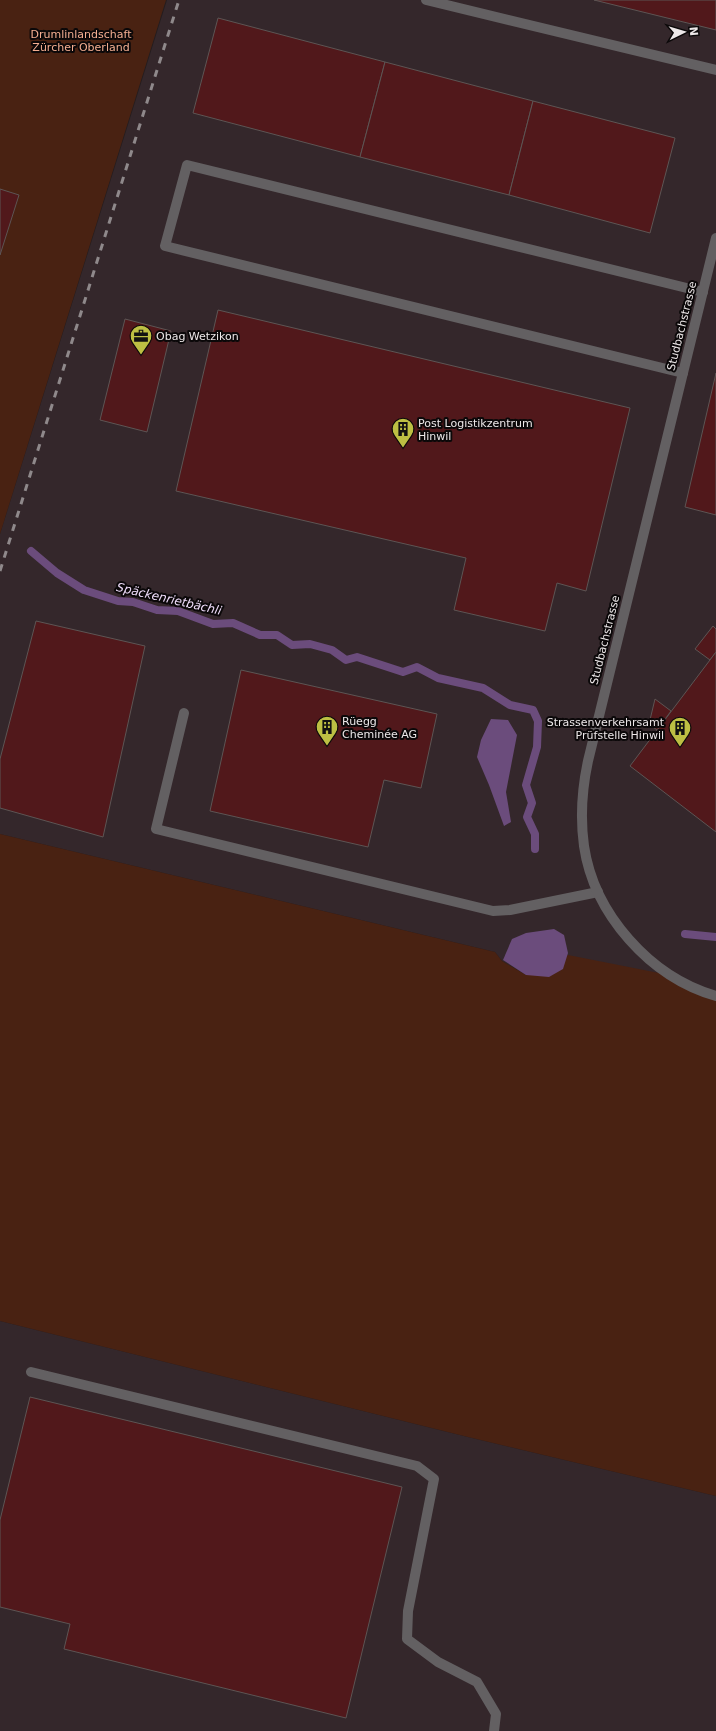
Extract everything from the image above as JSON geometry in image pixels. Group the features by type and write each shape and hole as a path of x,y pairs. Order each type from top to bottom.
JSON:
{"street":[{"path":"426,0 716,70"},
{"path":"683,373 165,246 187,165 703,292"},
{"name":"Studbachstrasse","path":"716,238 584,781 582,802 584,847 590,872 598,892 619,928 640,952 669,975 695,989 716,996"},
{"path":"184,713 156,829 494,911 510,910 598,892"},
{"path":"31,1372 418,1466 434,1479 408,1611 407,1639 438,1662 477,1682 496,1714 494,1731"}],"shaded area":[{"path":"167,0 716,0 716,996 526,975 502,961 495,952 0,834 0,534"},
{"path":"491,719 508,720 517,735 506,792 511,822 504,826 477,757 481,740"},
{"path":"554,929 564,935 568,953 563,969 549,977 526,975 503,960 512,939 526,933"},
{"path":"0,1321 468,1437 716,1496 716,1731 0,1731"}],"green space":[{"name":"Drumlinlandschaft Zürcher Oberland","path":"0,0 166,0 0,534"},
{"path":"0,834 495,952 502,961 526,975 568,955 669,975 716,996 716,1496 468,1437 0,1321"}],"building":[{"path":"594,0 716,0 716,30"},
{"path":"218,18 385,62 360,157 193,113"},
{"path":"385,62 533,101 509,195 360,157"},
{"path":"533,101 675,138 650,233 509,195"},
{"path":"0,189 19,195 0,255"},
{"name":"Post Logistikzentrum Hinwil","path":"218,310 630,408 586,591 557,583 545,631 454,610 466,558 176,491"},
{"path":"125,319 171,331 147,432 100,420"},
{"path":"716,373 716,515 685,507"},
{"path":"36,621 145,646 103,837 0,808 0,759"},
{"path":"713,626 716,629 716,652 710,660 695,649"},
{"name":"Strassenverkehrsamt Prüfstelle Hinwil","path":"716,652 716,832 630,766"},
{"name":"Rüegg Cheminée AG","path":"241,670 437,714 421,788 384,780 368,847 210,811"},
{"path":"655,699 671,711 657,730 649,724"},
{"path":"30,1397 402,1487 346,1718 64,1649 70,1624 0,1607 0,1520"}],"waterway":[{"name":"Späckenrietbächli","path":"31,551 57,573 84,590 118,601 133,602 157,610 178,611 213,624 233,623 260,635 277,635 292,645 310,644 332,650 346,660 357,657 403,672 417,667 438,678 483,688 510,705 533,710 538,721 537,747 526,785 532,803 527,817 535,834 535,849"},
{"path":"685,934 716,937"}],"railway":[{"path":"0,571 179,0"}],"place":[{"name":"Obag Wetzikon","path":"141,356"},
{"name":"Post Logistikzentrum Hinwil","path":"403,448"},
{"name":"Rüegg Cheminée AG","path":"327,746"},
{"name":"Strassenverkehrsamt Prüfstelle Hinwil","path":"680,748"}]}
